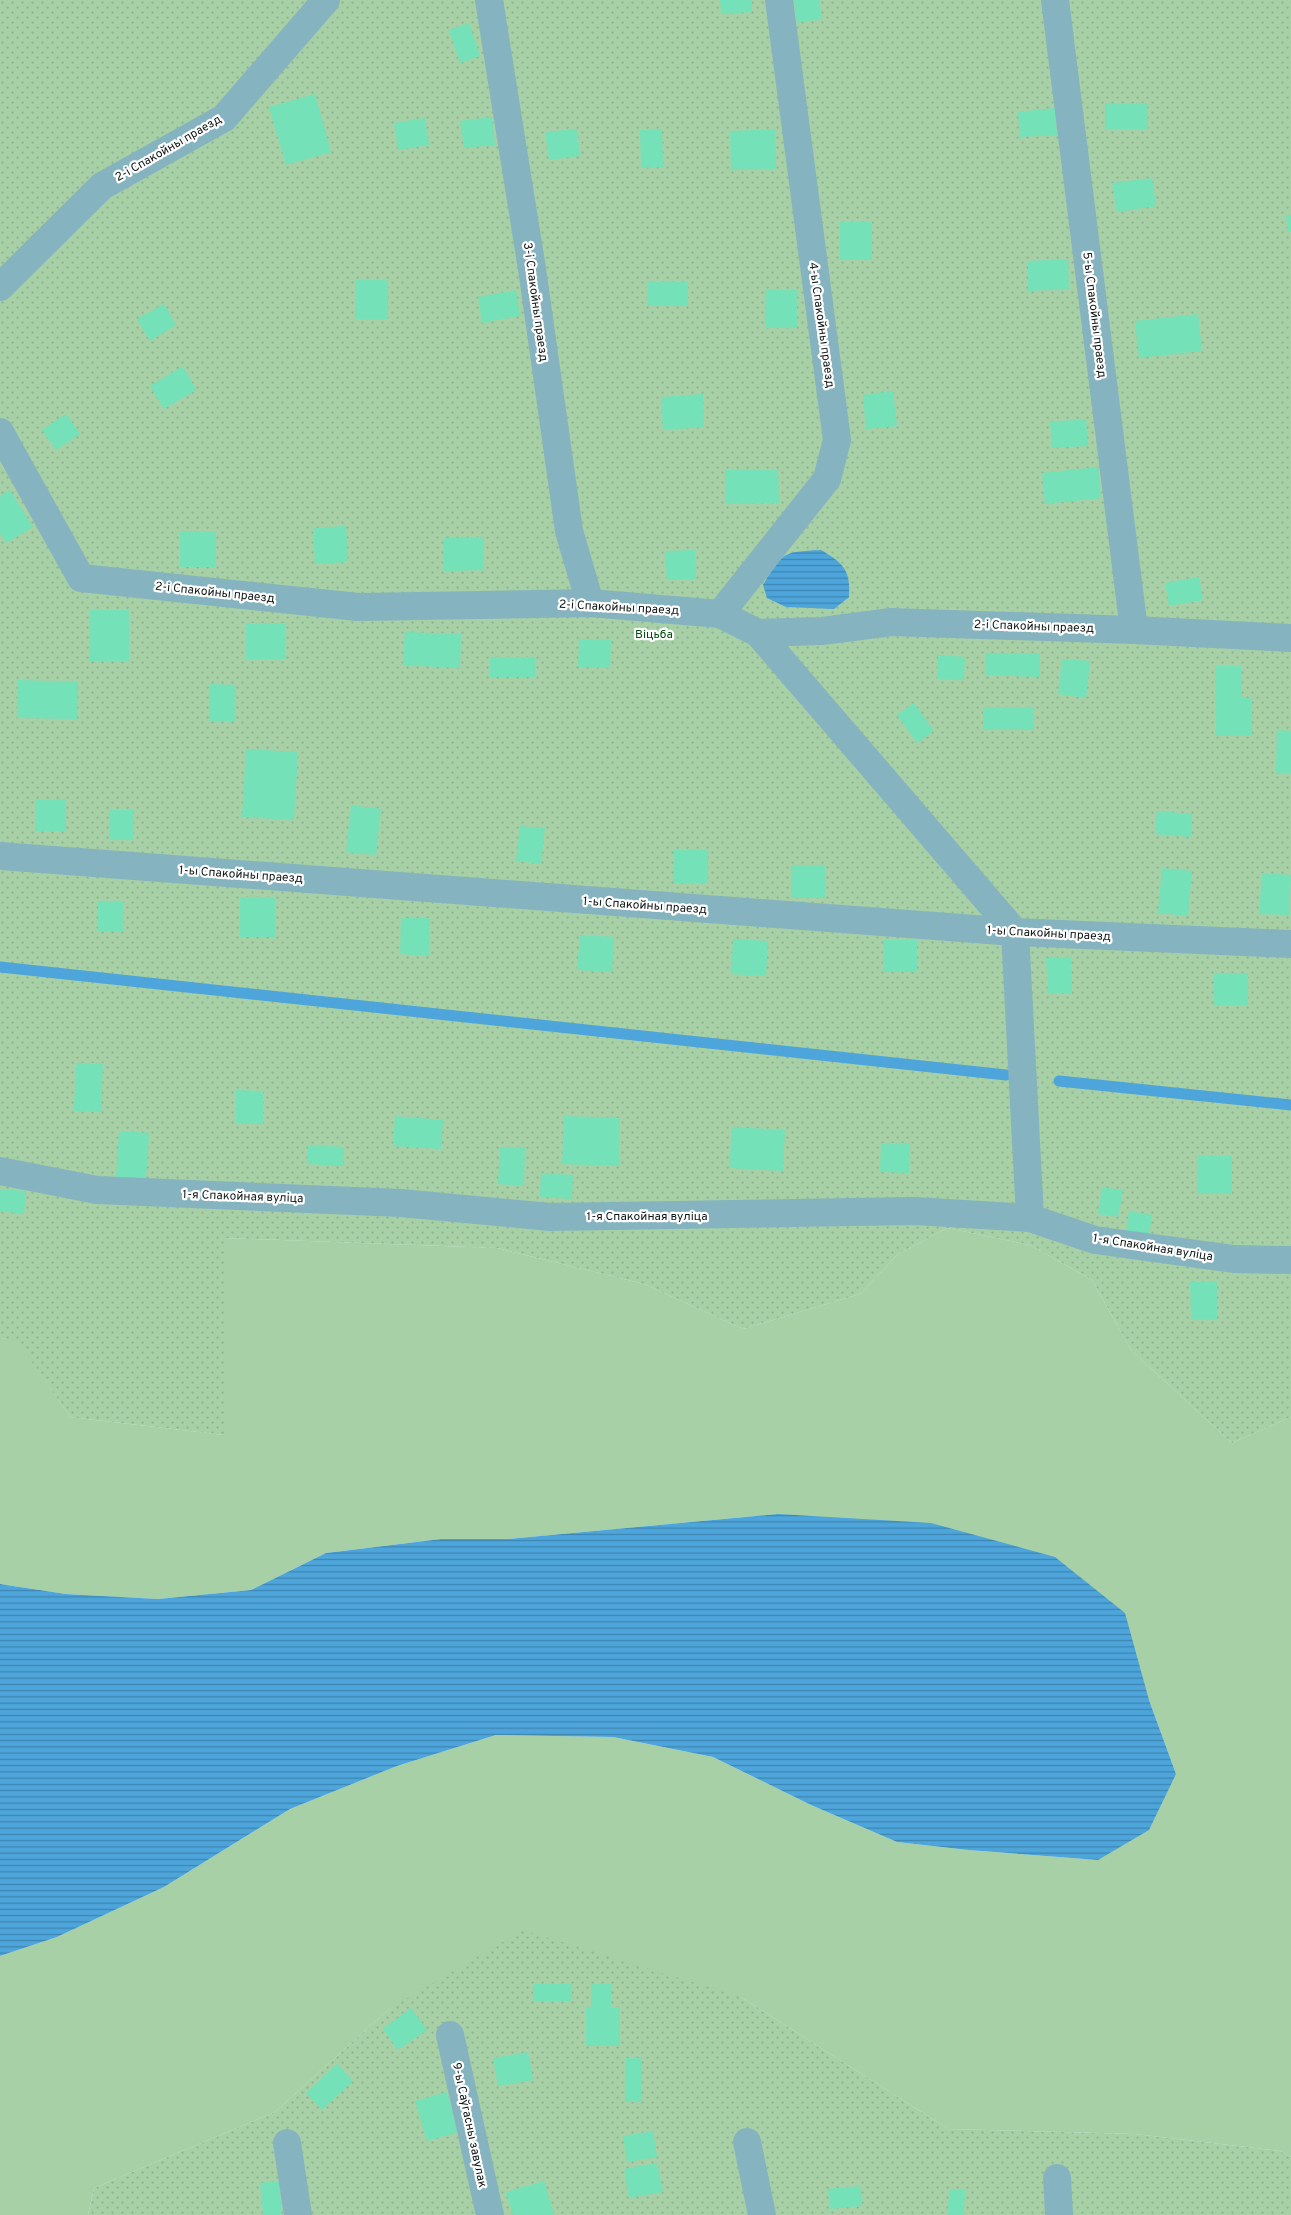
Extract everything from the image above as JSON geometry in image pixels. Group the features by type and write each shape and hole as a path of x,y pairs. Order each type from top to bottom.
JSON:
{"lane":[{"name":"2-і Спакойны праезд","path":"0,286 102,186 224,118 326,0"},
{"name":"3-і Спакойны праезд","path":"489,0 532,269 569,531 590,603"},
{"name":"4-ы Спакойны праезд","path":"720,614 827,479 837,440 779,0"},
{"name":"5-ы Спакойны праезд","path":"1055,0 1134,630"},
{"name":"2-і Спакойны праезд","path":"0,432 81,578 358,607 590,603 720,614 758,633 822,631 891,622 1134,630 1291,638"},
{"path":"758,633 1015,932 1030,1218"},
{"name":"1-ы Спакойны праезд","path":"0,856 1015,932 1291,944"},
{"name":"1-я Спакойная вуліца","path":"0,1171 97,1190 401,1203 550,1217 915,1211 1030,1218 1095,1240 1234,1259 1291,1260"},
{"name":"9-ы Саўгасны завулак","path":"450,2035 490,2215"},
{"path":"747,2142 762,2215"},
{"path":"288,2143 298,2215"},
{"path":"1057,2178 1059,2215"}],"green space":[{"name":"Віцьба","path":"0,0 1291,0 1291,1417 1232,1443 1131,1350 1092,1280 1030,1245 947,1228 897,1255 860,1294 743,1329 644,1284 497,1248 225,1238 224,1435 70,1417 15,1338 0,1339"},
{"path":"947,1228 1030,1245 1092,1280 1131,1350 1232,1443 1291,1417 1291,2157 1280,2151 1135,2134 948,2129 741,1997 389,2009 275,2112 94,2188 88,2215 0,2215 0,1956 57,1937 164,1887 290,1809 397,1766 496,1735 613,1737 713,1757 811,1805 897,1842 968,1850 1098,1860 1176,1774 1149,1700 778,1514 507,1539 441,1539 326,1553 251,1590 158,1599 66,1594 0,1584 0,1339 15,1337 70,1417 224,1435 224,1238 497,1248 644,1284 743,1329 860,1294 897,1255"},
{"path":"523,1930 741,1997 948,2129 1135,2134 1280,2151 1291,2157 1291,2215 88,2215 94,2188 275,2112 389,2009"}],"water":[{"path":"821,550 835,559 844,568 849,580 849,597 834,609 786,607 767,598 763,585 780,560 791,553"},
{"path":"778,1514 931,1523 1055,1557 1125,1613 1149,1700 1176,1774 1149,1830 1098,1860 968,1850 897,1842 811,1805 713,1757 613,1737 496,1735 397,1766 290,1809 164,1887 57,1937 0,1956 0,1584 66,1594 158,1599 251,1590 326,1553 441,1539 507,1539"}],"building":[{"path":"720,0 752,0 752,12 721,14"},
{"path":"794,0 819,0 822,19 797,23"},
{"path":"469,23 480,56 460,63 449,30"},
{"path":"315,94 331,152 286,165 269,107"},
{"path":"1147,103 1148,129 1105,129 1105,104"},
{"path":"1055,108 1057,135 1020,137 1018,112"},
{"path":"492,117 495,145 464,148 460,121"},
{"path":"425,118 429,145 398,150 394,123"},
{"path":"577,129 580,156 549,160 545,132"},
{"path":"662,129 663,167 641,168 640,130"},
{"path":"775,129 776,169 731,170 730,131"},
{"path":"1152,178 1156,206 1117,212 1112,183"},
{"path":"1286,215 1291,215 1291,231 1288,232"},
{"path":"840,222 872,222 872,260 840,260"},
{"path":"1068,259 1069,289 1028,291 1028,261"},
{"path":"355,280 388,280 388,319 355,319"},
{"path":"647,282 688,282 688,306 647,306"},
{"path":"516,290 520,316 482,323 478,297"},
{"path":"765,290 797,290 797,328 765,328"},
{"path":"164,304 176,325 150,341 137,319"},
{"path":"1198,314 1202,351 1139,358 1135,321"},
{"path":"183,366 196,390 164,409 150,386"},
{"path":"893,391 897,426 866,429 863,395"},
{"path":"703,394 704,427 663,430 661,397"},
{"path":"66,414 80,434 56,450 42,430"},
{"path":"1086,419 1088,446 1052,448 1050,422"},
{"path":"1098,467 1101,498 1045,504 1042,473"},
{"path":"725,470 778,470 779,503 725,504"},
{"path":"10,490 33,527 6,543 0,533 0,496"},
{"path":"346,526 348,562 315,564 313,528"},
{"path":"180,531 216,531 216,567 180,567"},
{"path":"484,537 484,570 444,571 443,538"},
{"path":"695,550 696,579 667,580 665,551"},
{"path":"1199,577 1203,600 1169,606 1165,583"},
{"path":"89,610 129,610 129,661 89,661"},
{"path":"246,623 285,623 285,659 246,659"},
{"path":"405,632 461,634 460,668 403,665"},
{"path":"579,639 611,640 610,668 578,667"},
{"path":"986,653 1040,653 1040,677 985,675"},
{"path":"938,655 965,657 964,680 937,679"},
{"path":"490,657 535,657 535,677 490,677"},
{"path":"1062,659 1090,661 1086,698 1058,694"},
{"path":"1215,666 1241,666 1242,698 1252,698 1252,735 1216,736"},
{"path":"18,680 78,682 77,719 17,718"},
{"path":"210,684 236,685 235,721 209,721"},
{"path":"914,703 934,731 917,743 897,715"},
{"path":"983,707 1034,707 1034,730 983,730"},
{"path":"1277,730 1291,731 1291,774 1276,774"},
{"path":"246,749 298,752 294,820 242,817"},
{"path":"65,799 66,831 35,831 35,800"},
{"path":"351,805 381,809 376,855 346,852"},
{"path":"109,810 133,810 133,840 109,840"},
{"path":"1157,811 1192,814 1191,837 1155,834"},
{"path":"520,826 545,828 541,864 516,861"},
{"path":"674,850 708,850 708,883 674,883"},
{"path":"791,865 825,865 825,898 791,898"},
{"path":"1162,868 1192,871 1188,916 1158,913"},
{"path":"1262,873 1291,875 1289,915 1259,914"},
{"path":"240,897 275,897 275,937 240,937"},
{"path":"98,901 123,901 123,931 98,931"},
{"path":"401,918 430,918 429,956 400,954"},
{"path":"580,935 614,937 612,972 577,970"},
{"path":"733,939 768,941 766,976 731,974"},
{"path":"883,940 917,940 917,972 883,972"},
{"path":"1071,957 1072,993 1048,993 1046,958"},
{"path":"1214,973 1248,973 1248,1005 1214,1005"},
{"path":"76,1063 103,1063 101,1112 74,1111"},
{"path":"236,1090 263,1091 263,1124 236,1123"},
{"path":"395,1116 443,1120 441,1149 393,1146"},
{"path":"564,1116 620,1118 619,1166 562,1164"},
{"path":"732,1127 785,1130 783,1171 729,1168"},
{"path":"119,1131 149,1133 146,1179 116,1177"},
{"path":"881,1143 910,1143 909,1173 880,1172"},
{"path":"308,1145 344,1147 343,1166 307,1164"},
{"path":"500,1147 525,1147 524,1186 498,1184"},
{"path":"1197,1155 1232,1156 1232,1194 1197,1193"},
{"path":"541,1173 573,1175 572,1199 540,1197"},
{"path":"1102,1187 1123,1190 1118,1217 1098,1214"},
{"path":"0,1189 26,1191 24,1214 0,1211"},
{"path":"1129,1211 1152,1215 1149,1235 1126,1232"},
{"path":"1190,1282 1217,1282 1217,1319 1191,1319"},
{"path":"533,1984 572,1984 572,2001 533,2001"},
{"path":"591,1984 611,1984 611,2007 620,2007 620,2046 586,2046 586,2007 591,2007"},
{"path":"411,2008 427,2030 398,2050 383,2029"},
{"path":"528,2052 533,2080 498,2086 493,2058"},
{"path":"626,2058 642,2058 641,2102 625,2102"},
{"path":"337,2064 353,2081 322,2110 306,2093"},
{"path":"447,2092 458,2132 427,2141 415,2101"},
{"path":"653,2131 657,2157 627,2162 623,2136"},
{"path":"657,2163 663,2192 629,2198 624,2169"},
{"path":"279,2181 282,2215 263,2215 260,2183"},
{"path":"544,2181 554,2215 513,2215 506,2192"},
{"path":"860,2186 862,2206 830,2209 828,2189"},
{"path":"949,2190 965,2190 964,2215 948,2215"}],"waterway":[{"path":"0,967 1006,1075"},
{"path":"1059,1081 1291,1105"}]}
